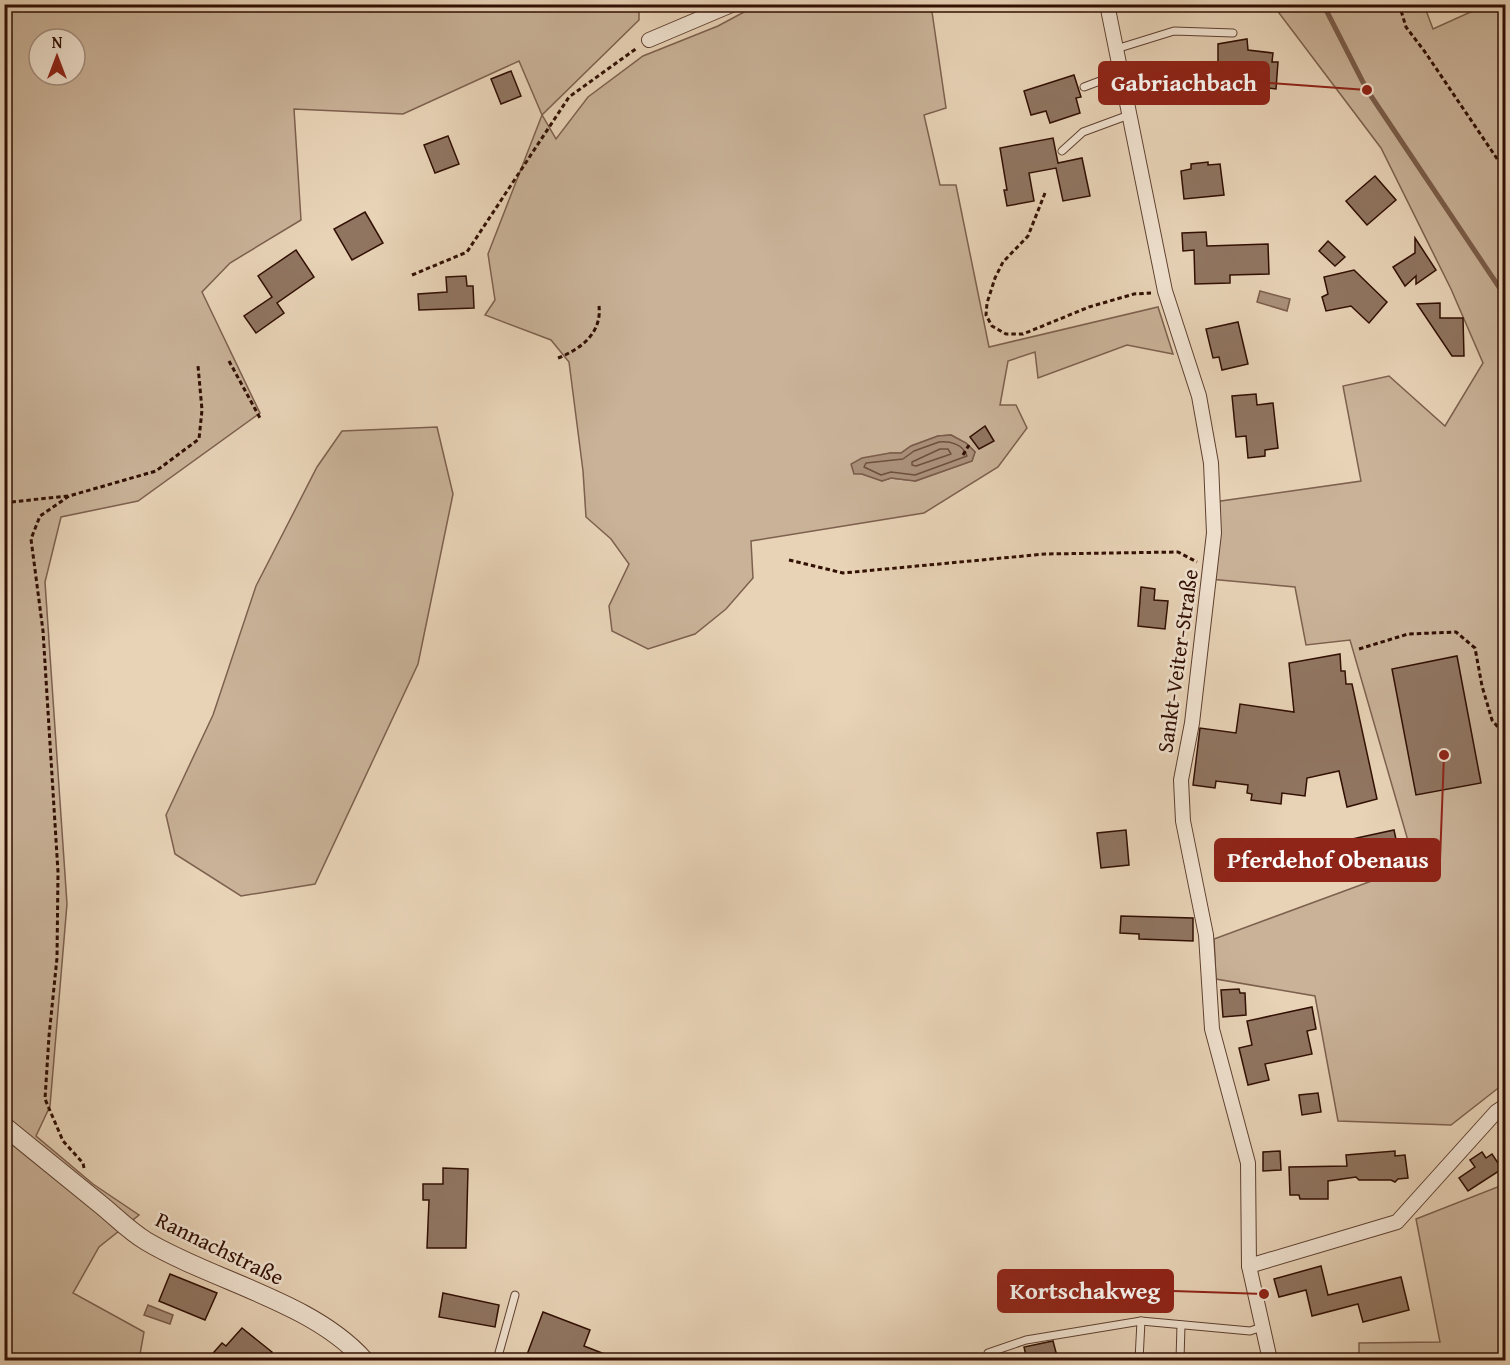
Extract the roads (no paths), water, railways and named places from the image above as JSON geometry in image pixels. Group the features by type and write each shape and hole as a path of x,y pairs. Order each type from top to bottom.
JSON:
{"street":[{"path":"649,40 734,4"},
{"name":"Sankt-Veiter-Straße","path":"1107,4 1165,291 1199,396 1211,463 1214,533 1192,723 1181,780 1183,821 1206,935 1212,1029 1248,1163 1249,1266 1270,1360"},
{"path":"1249,1266 1397,1222 1496,1113 1506,1105"},
{"name":"Rannachstraße","path":"4,1126 143,1239 177,1259 290,1307 317,1322 351,1346 364,1360"}],"lane":[{"path":"1116,49 1174,31 1233,33"},
{"path":"1084,87 1121,73"},
{"path":"1062,151 1083,132 1129,115"},
{"path":"497,1360 515,1295"},
{"path":"988,1353 1026,1340 1141,1321 1250,1331 1263,1327"},
{"path":"1138,1360 1141,1321"},
{"path":"1180,1360 1181,1325"}],"water":[{"path":"1260,291 1290,299 1287,311 1257,302"},
{"path":"951,435 966,443 975,452 972,461 915,481 891,478 882,481 862,474 854,474 851,464 862,458 901,453 911,446 938,436"},
{"path":"148,1305 173,1315 170,1324 144,1315"}],"waterway":[{"path":"1323,4 1367,90 1499,287 1506,291"}],"place":[{"name":"Gabriachbach","path":"1367,90"},
{"name":"Pferdehof Obenaus","path":"1444,755"},
{"name":"Kortschakweg","path":"1264,1294"}]}
